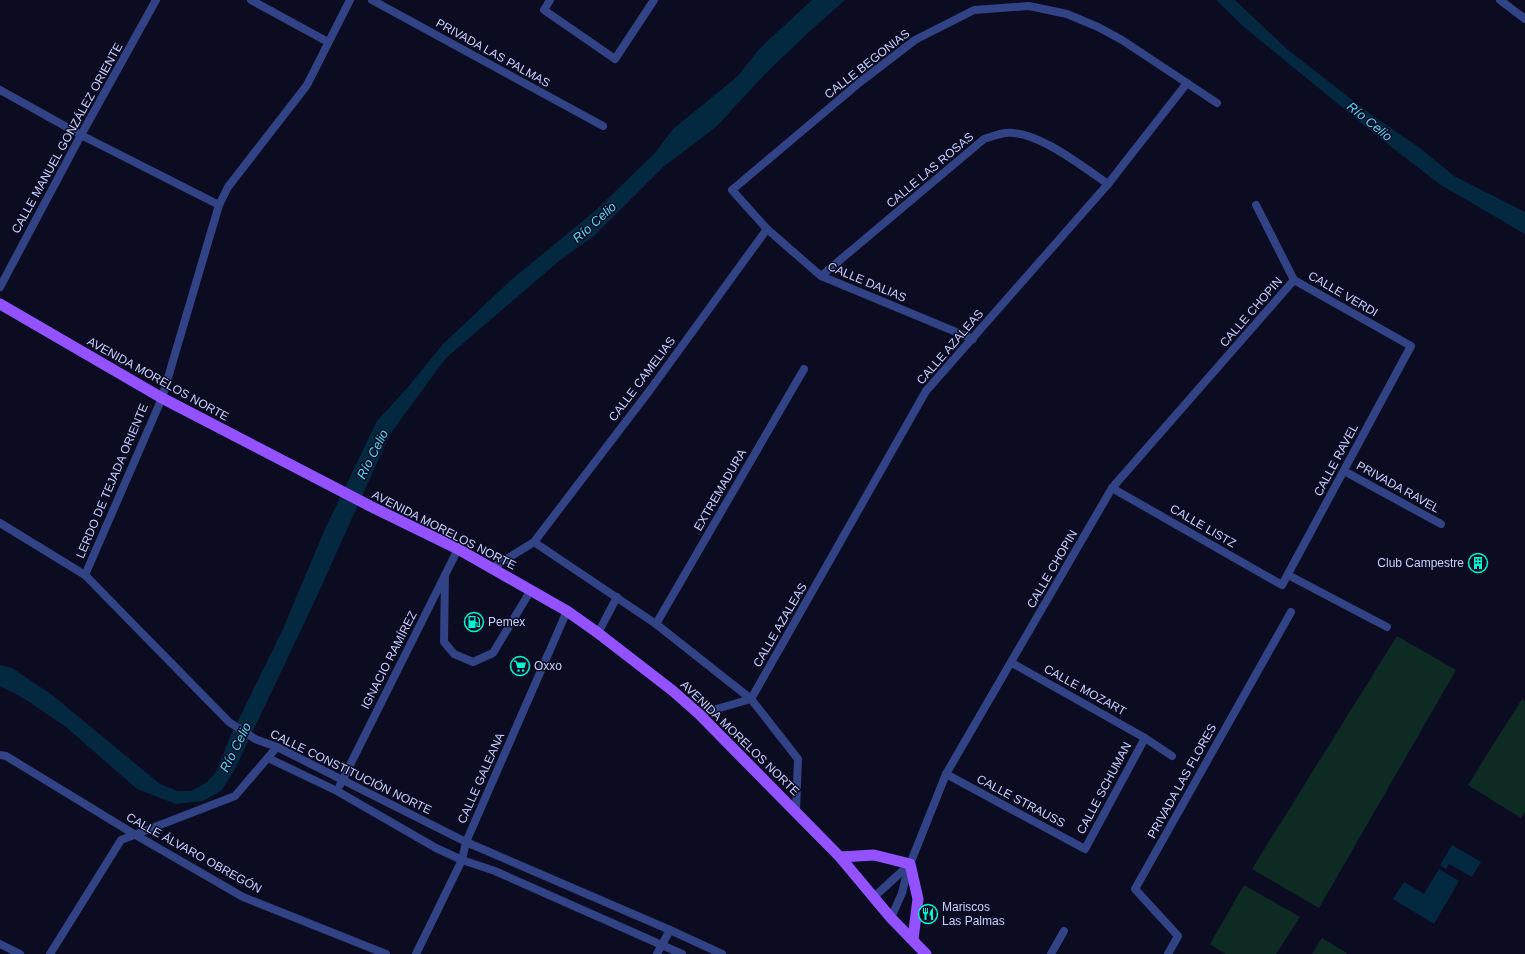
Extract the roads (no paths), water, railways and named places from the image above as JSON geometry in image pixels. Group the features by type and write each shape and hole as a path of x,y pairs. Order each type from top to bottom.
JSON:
{"main road":[{"name":"AVENIDA MORELOS NORTE","path":"0,304 162,398 370,506 458,549 567,611 673,691 699,714 840,857 891,918 926,954"},
{"path":"840,857 874,855 910,864 918,899 913,939"}],"street":[{"name":"CALLE MANUEL GONZÁLEZ ORIENTE","path":"0,288 81,135 156,0"},
{"path":"251,0 328,42"},
{"name":"LERDO DE TEJADA ORIENTE","path":"85,574 162,398 219,205 228,187 307,85 350,0"},
{"name":"PRIVADA LAS PALMAS","path":"372,0 603,126"},
{"path":"550,0 544,10 615,59 654,0"},
{"path":"1500,0 1525,19"},
{"name":"CALLE BEGONIAS","path":"732,190 859,83 915,40 974,10 1028,6 1067,14 1098,27 1122,40 1217,103"},
{"name":"CALLE AZALEAS","path":"751,699 926,391 1108,184 1187,83"},
{"path":"0,90 81,135 219,205"},
{"name":"CALLE LAS ROSAS","path":"821,276 984,139 1006,133 1043,141 1108,184"},
{"name":"CALLE DALIAS","path":"732,190 767,228 821,276 973,339"},
{"name":"CALLE VERDI","path":"1256,205 1294,280 1411,346"},
{"name":"CALLE CAMELIAS","path":"534,542 650,390 767,228"},
{"name":"CALLE CHOPIN","path":"874,897 910,864 946,774 1012,663 1112,488 1294,280"},
{"name":"CALLE RAVEL","path":"1282,585 1411,346"},
{"name":"EXTREMADURA","path":"656,624 804,369"},
{"name":"PRIVADA RAVEL","path":"1344,472 1441,524"},
{"name":"CALLE LISTZ","path":"1112,488 1282,585"},
{"name":"CALLE CONSTITUCIÓN NORTE","path":"0,523 85,574 229,722 255,739 277,747 466,842 722,954"},
{"path":"492,568 534,542"},
{"name":"AVENIDA MORELOS NORTE","path":"534,542 656,624 751,699 798,759 796,811"},
{"name":"IGNACIO RAMÍREZ","path":"337,791 458,549"},
{"path":"446,575 444,642 454,654 473,662 493,653 531,590"},
{"path":"1288,575 1387,627"},
{"path":"598,633 617,597"},
{"name":"CALLE GALEANA","path":"416,954 462,860 466,842 567,611"},
{"name":"PRIVADA LAS FLORES","path":"1168,954 1178,936 1135,890 1291,612"},
{"name":"CALLE MOZART","path":"1012,663 1145,738 1172,756"},
{"path":"699,714 751,699"},
{"name":"CALLE SCHUMAN","path":"1085,849 1145,738"},
{"path":"50,954 121,840 235,796 277,747"},
{"name":"CALLE ÁLVARO OBREGÓN","path":"0,755 6,756 243,898 386,954"},
{"name":"CALLE CONSTITUCIÓN NORTE","path":"268,758 337,791 436,848 462,860 495,871 682,954"},
{"name":"CALLE STRAUSS","path":"946,774 1085,849"},
{"path":"891,918 902,893 910,864"},
{"path":"657,954 670,930"},
{"path":"1051,954 1064,931"},
{"path":"0,944 20,954"}],"water":[{"name":"Río Celio","path":"812,0 845,0 765,74 716,127 663,167 594,236 559,261 446,358 390,434 317,596 234,771 221,791 203,801 176,804 137,789 66,727 25,699 0,686 0,665 12,668 52,695 160,784 178,791 191,791 206,783 216,772 230,737 282,631 325,529 377,421 409,386 443,344 511,280 595,211 654,154 673,129 738,76 759,49"},
{"name":"Río Celio","path":"1216,0 1235,0 1288,50 1373,116 1420,148 1454,176 1525,212 1525,234 1441,185 1381,139 1244,27"},
{"path":"1452,845 1481,862 1472,877 1449,864 1446,869 1440,865"},
{"path":"1439,869 1459,881 1434,924 1393,899 1404,882 1424,894"}],"place":[{"name":"Club Campestre","path":"1478,563"},
{"name":"Pemex","path":"474,622"},
{"name":"Oxxo","path":"520,666"},
{"name":"Mariscos Las Palmas","path":"928,914"}]}
